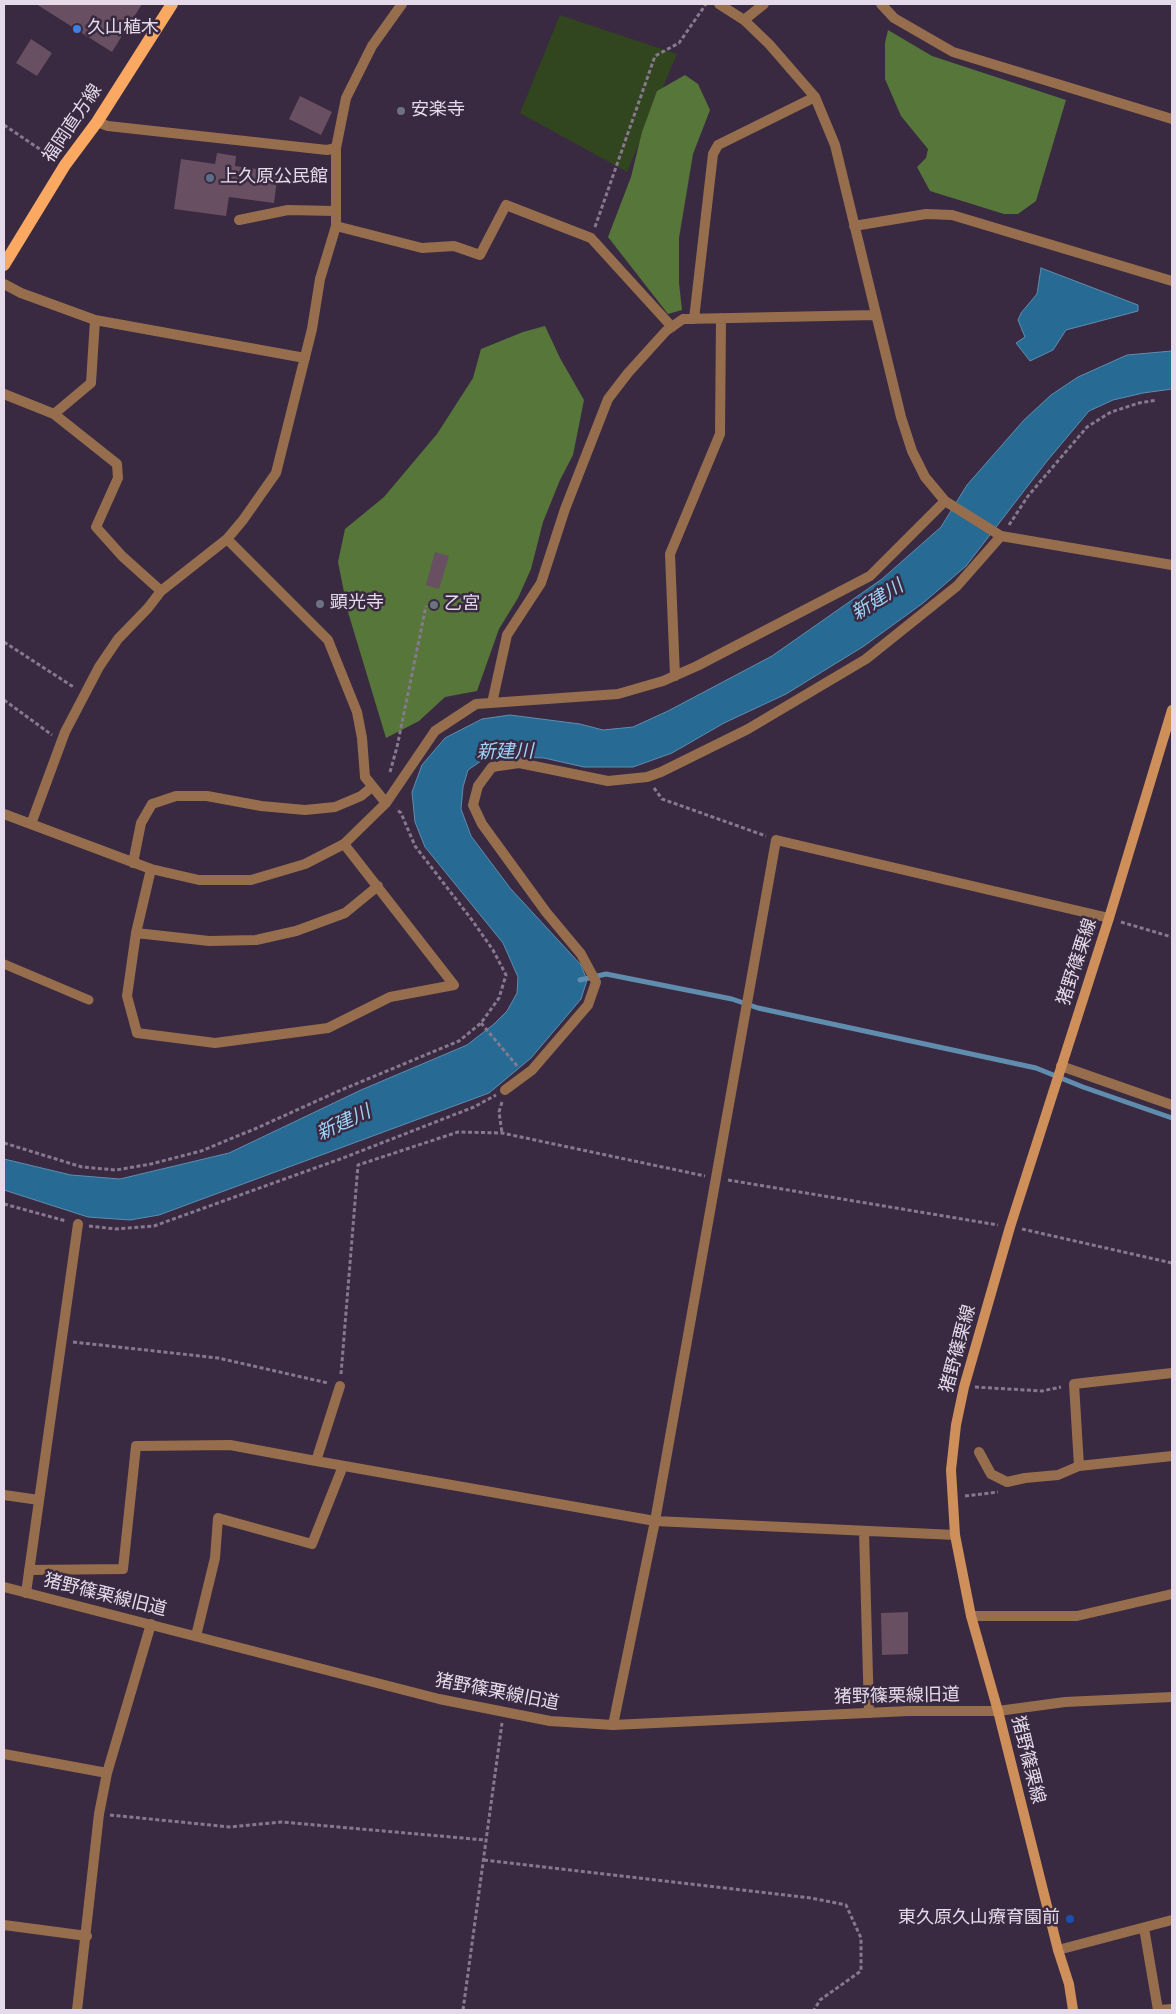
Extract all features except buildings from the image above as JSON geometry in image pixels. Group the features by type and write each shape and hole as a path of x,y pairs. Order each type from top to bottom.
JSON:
{"main road":[{"name":"福岡直方線","path":"4,264 65,165 96,122 172,4"},
{"name":"猪野篠栗線","path":"1073,2010 1069,1984 1058,1950 998,1711 971,1616 955,1535 951,1470 956,1424 964,1387 1010,1227 1109,918 1172,710"}],"street":[{"path":"31,824 62,742 99,667 118,639 148,608 161,591 227,539 243,520 276,473 305,358 320,279 336,226 336,148 346,98 372,46 402,4"},
{"path":"719,4 744,20 793,69 815,96 834,145 901,417 912,451 925,477 945,501 1001,536 1172,565"},
{"path":"744,20 764,4"},
{"path":"881,4 894,18 953,52 1172,119"},
{"path":"694,319 713,154 718,145 815,96"},
{"path":"96,122 117,127 326,150 336,148"},
{"path":"336,226 422,248 454,246 480,255 506,205 591,238 672,327"},
{"path":"240,220 288,210 335,211"},
{"path":"854,226 926,214 952,215 1172,281"},
{"path":"4,284 21,293 95,320 305,358"},
{"path":"492,703 507,634 541,583 565,509 608,399 628,373 672,327 683,320 694,319 876,315"},
{"path":"675,676 670,554 720,434 721,318"},
{"path":"54,414 91,383 95,320"},
{"path":"4,394 54,414 117,464 118,478 96,527 122,556 161,591"},
{"path":"4,814 133,863 199,880 251,880 305,864 344,844 386,804 435,731 476,704 618,694 675,676 870,576 945,501"},
{"path":"505,1090 532,1070 588,1005 596,982 581,954 546,912 482,824 473,805 478,786 492,767 519,763 608,781 647,777 661,772 748,729 866,659 957,586 1001,536"},
{"path":"227,539 328,640 356,712 362,738 365,777 386,804"},
{"path":"133,863 141,823 152,804 176,796 207,796 261,806 305,810 335,807 361,796 372,787"},
{"path":"613,1725 656,1522 776,840 1109,918"},
{"path":"151,869 136,933 126,996 138,1033 215,1044 328,1028 390,997 454,985 344,844"},
{"path":"136,933 209,941 256,940 296,931 345,913 378,886"},
{"path":"1062,1066 1172,1105"},
{"path":"26,1593 78,1224"},
{"path":"1079,1466 1074,1384 1172,1373"},
{"path":"316,1462 340,1386"},
{"path":"30,1570 89,1571 123,1569 136,1446 230,1445 656,1522 955,1535"},
{"path":"979,1452 991,1474 1006,1482 1058,1475 1079,1466 1172,1456"},
{"path":"196,1636 215,1558 218,1518 312,1544 343,1466"},
{"path":"4,1495 40,1500"},
{"path":"864,1531 869,1713"},
{"name":"猪野篠栗線旧道","path":"4,1587 439,1699 550,1721 613,1725 869,1713 998,1711 1064,1702 1172,1697"},
{"path":"971,1616 1077,1616 1172,1594"},
{"path":"77,2010 87,1936 99,1814 107,1773 151,1624"},
{"path":"4,1754 107,1773"},
{"path":"1058,1950 1172,1920"},
{"path":"4,1925 87,1936"},
{"path":"1144,1928 1159,2010 1172,2009"}],"lane":[{"path":"4,964 89,1000"}],"path":[{"path":"591,238 655,56 679,43 707,4"},
{"path":"4,125 65,165"},
{"path":"1001,536 1028,496 1087,427 1111,412 1139,403 1157,400"},
{"path":"397,747 426,606"},
{"path":"4,642 85,694"},
{"path":"4,700 62,742"},
{"path":"647,777 662,799 776,840"},
{"path":"4,1143 82,1167 116,1170 151,1164 201,1151 341,1090 459,1042 481,1023 498,998 506,975 493,950 472,920 415,846 401,812 386,804"},
{"path":"1109,918 1172,937"},
{"path":"481,1023 525,1075"},
{"path":"502,1133 499,1112 505,1090"},
{"path":"4,1204 78,1224 116,1230 154,1226 343,1158 474,1107 505,1090"},
{"path":"62,1340 218,1358 340,1386 358,1166 458,1132 502,1133 716,1178 1010,1227 1172,1263"},
{"path":"964,1387 1042,1391 1074,1384"},
{"path":"952,1498 1003,1492"},
{"path":"463,2010 503,1712"},
{"path":"99,1814 230,1828 282,1822 485,1840"},
{"path":"484,1860 812,1898 846,1905 861,1938 861,1970 820,2000 814,2010"}],"green space":[{"path":"560,15 677,54 627,172 520,113"},
{"path":"888,30 932,56 1066,100 1036,201 1018,214 1004,214 930,191 917,167 926,158 928,149 901,116 885,79 885,43"},
{"path":"685,75 698,84 710,110 693,154 679,238 679,283 682,310 668,314 608,237 631,177 642,132 657,91"},
{"path":"545,326 560,358 584,400 573,455 560,480 543,522 531,569 518,598 499,629 477,691 445,697 419,721 386,738 348,612 338,562 345,529 384,497 437,434 473,378 481,349 523,332"}],"water":[{"path":"1041,268 1138,305 1138,311 1066,330 1053,350 1030,361 1016,343 1025,337 1018,320 1021,313 1037,294"},
{"name":"新建川","path":"1172,351 1172,389 1113,400 1089,411 1047,461 966,566 923,603 864,646 786,694 724,723 672,753 633,767 584,767 544,758 496,756 481,761 468,770 463,787 461,809 471,836 510,888 581,965 587,980 581,999 531,1058 489,1093 159,1215 130,1220 88,1217 4,1190 4,1159 71,1175 120,1179 229,1153 361,1090 467,1045 507,1011 517,993 518,977 503,943 425,847 415,822 412,792 422,765 445,738 482,719 510,715 580,724 603,730 633,727 668,711 772,656 882,579 941,527 967,485 1024,420 1051,395 1078,377 1127,355"}],"waterway":[{"path":"580,980 606,974 732,999 758,1008 1036,1068 1083,1087 1172,1118"}],"place":[{"name":"久山植木","path":"77,29"},
{"name":"安楽寺","path":"401,111"},
{"name":"上久原公民館","path":"210,178"},
{"name":"顕光寺","path":"320,604"},
{"name":"乙宮","path":"434,605"},
{"name":"東久原久山療育園前","path":"1070,1919"}]}
